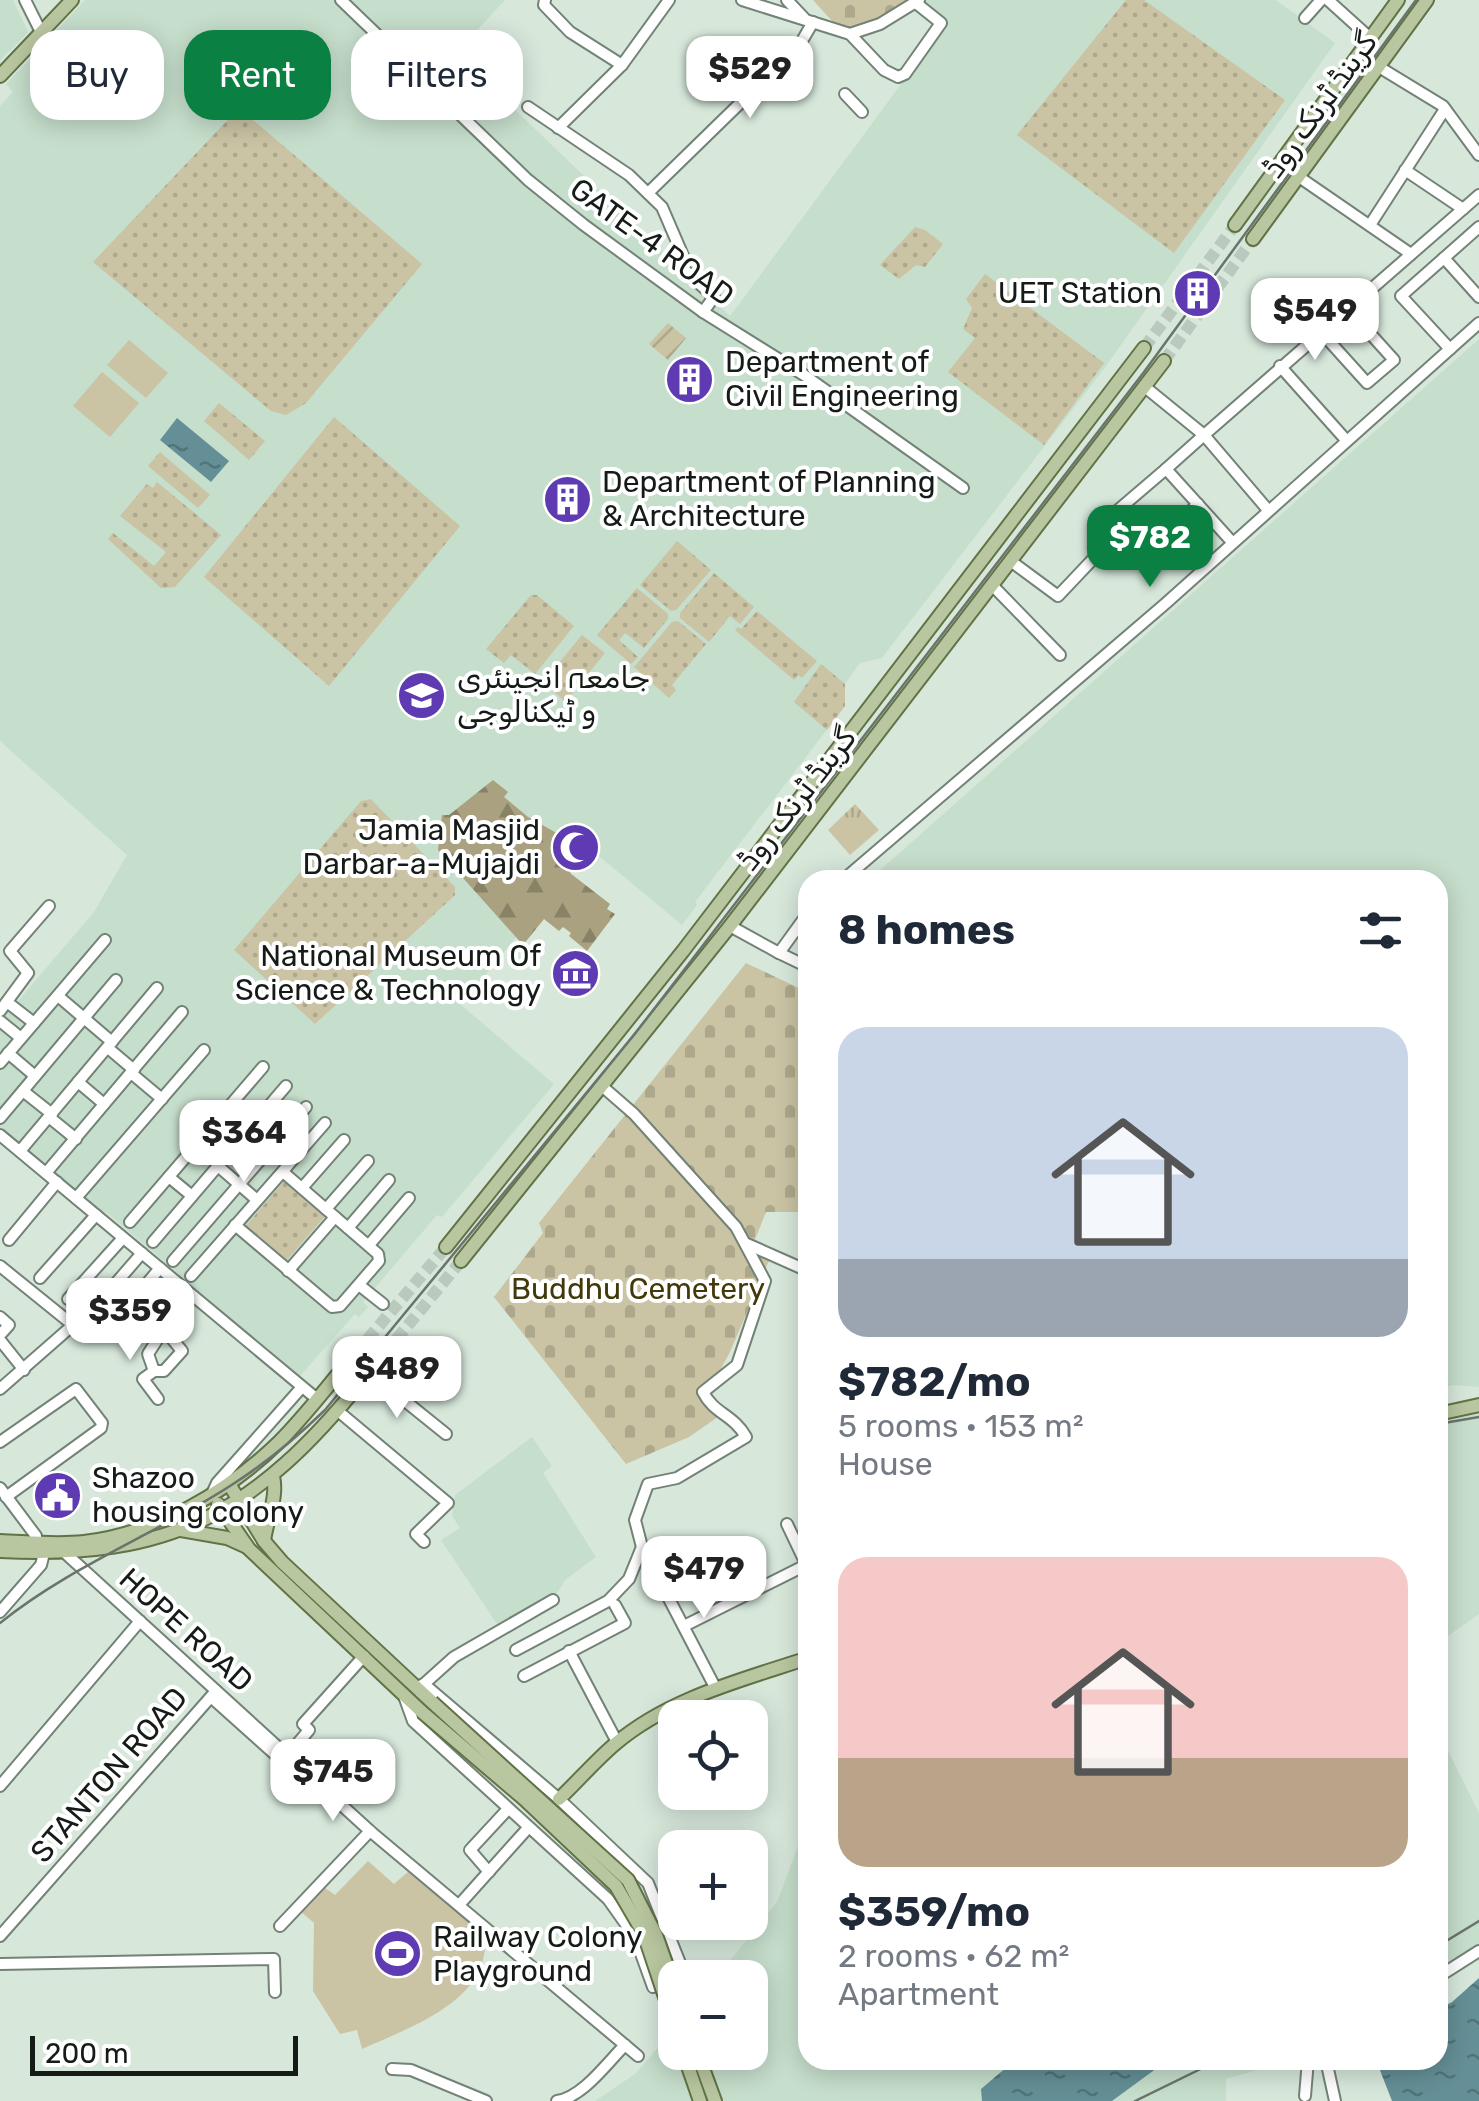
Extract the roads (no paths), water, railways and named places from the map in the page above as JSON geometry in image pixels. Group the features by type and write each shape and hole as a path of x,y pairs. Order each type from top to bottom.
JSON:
{"main road":[{"path":"43,30 72,0"},
{"name":"گرینڈ ٹرنک روڈ","path":"1253,239 1427,0"},
{"name":"گرینڈ ٹرنک روڈ","path":"1236,225 1394,2"},
{"path":"0,76 30,44"},
{"name":"گرینڈ ٹرنک روڈ","path":"446,1247 683,951 1144,348"},
{"name":"گرینڈ ٹرنک روڈ","path":"461,1262 730,926 1164,361"},
{"path":"1022,511 1039,526"},
{"path":"0,1551 120,1534 212,1495 277,1444 344,1368"},
{"path":"0,1540 64,1552 118,1546 181,1530 223,1511 273,1476 368,1379"},
{"path":"1448,1412 1479,1405"},
{"path":"264,1541 269,1510 277,1493 273,1476"},
{"path":"229,1484 264,1541 310,1591 420,1686 427,1707 616,1886 644,1934 658,1976"},
{"path":"212,1495 249,1548 304,1604 404,1696 427,1707 628,1880 665,1960"},
{"path":"181,1530 227,1538 249,1548"},
{"path":"560,1799 618,1742 664,1712 716,1688 798,1661"},
{"path":"690,2070 700,2101"},
{"path":"704,2070 714,2101"}],"street":[{"path":"25,0 40,30"},
{"name":"GATE-4 ROAD","path":"341,0 528,180 703,312 804,375 962,488"},
{"path":"544,0 570,32 622,65"},
{"path":"558,128 622,65 669,0"},
{"path":"742,0 850,34 890,74 905,74 941,24 918,2 880,24 850,34"},
{"path":"787,0 808,20"},
{"path":"1305,18 1321,1 1370,38"},
{"path":"648,193 769,75 773,78 788,65 808,20"},
{"path":"1379,66 1445,110 1479,155"},
{"path":"845,94 862,112"},
{"path":"528,107 628,176 662,207 684,258 679,265 714,297 703,312"},
{"path":"1370,225 1445,110"},
{"path":"1467,139 1479,130"},
{"path":"1405,170 1464,208"},
{"path":"1299,177 1411,254"},
{"path":"1118,510 1479,195"},
{"path":"1450,350 1401,296 1479,226"},
{"path":"1444,258 1479,297"},
{"path":"1321,332 1367,383 1394,360 1348,308"},
{"path":"855,870 1479,322"},
{"path":"1280,366 1346,440"},
{"path":"1145,388 1204,435 1268,510"},
{"path":"1166,469 1232,542"},
{"path":"1165,549 1187,530 1180,520 1198,504"},
{"path":"1012,562 1058,596 1092,559"},
{"path":"992,586 1060,654"},
{"path":"34,1023 4,1006 28,973 10,951 50,906"},
{"path":"730,926 798,962"},
{"path":"779,953 798,927"},
{"path":"35,1076 4,1058 105,940"},
{"path":"0,1118 116,980"},
{"path":"20,1152 157,988"},
{"path":"58,996 162,1099"},
{"path":"46,1173 182,1012"},
{"path":"0,1021 21,1038"},
{"path":"76,1198 204,1050"},
{"path":"130,1222 263,1067"},
{"path":"78,1082 104,1104"},
{"path":"153,1242 286,1086"},
{"path":"603,1087 634,1114 736,1227 765,1281 737,1365 704,1392 708,1402 738,1422 746,1437 677,1478 648,1484 635,1520 642,1546 716,1688"},
{"path":"23,1091 76,1138"},
{"path":"173,1261 306,1106"},
{"path":"223,1114 246,1134"},
{"path":"191,1276 325,1123"},
{"path":"0,1154 5,1139 317,1399"},
{"path":"302,1188 344,1140"},
{"path":"288,1271 368,1161"},
{"path":"218,1166 257,1200"},
{"path":"235,1225 336,1308 359,1284 379,1261 378,1254 283,1172"},
{"path":"169,1177 192,1196"},
{"path":"348,1228 389,1180"},
{"path":"9,1240 56,1182"},
{"path":"368,1245 409,1198"},
{"path":"40,1278 96,1215"},
{"path":"68,1299 123,1238"},
{"path":"746,1244 798,1266"},
{"path":"116,1283 142,1253"},
{"path":"0,1266 73,1325 0,1388"},
{"path":"99,1304 118,1318 160,1268"},
{"path":"359,1284 383,1304"},
{"path":"131,1302 164,1329 182,1351 164,1371 154,1371 143,1380 158,1399"},
{"path":"0,1317 9,1325 0,1337 24,1370"},
{"path":"154,1371 148,1354 164,1329"},
{"path":"368,1379 446,1434"},
{"path":"212,1495 217,1484 302,1387"},
{"path":"0,1442 76,1389 102,1423 101,1428 3,1493 36,1536 42,1565 0,1612"},
{"path":"338,1411 448,1503 416,1534 424,1542"},
{"path":"787,1524 798,1547"},
{"path":"516,1650 608,1601 629,1579 642,1546"},
{"name":"HOPE ROAD","path":"64,1552 288,1760 638,2056"},
{"path":"684,1626 798,1569"},
{"path":"553,1600 454,1657 420,1686 560,1799 648,1883 679,1960"},
{"path":"524,1676 624,1623 615,1605"},
{"path":"0,1786 140,1622"},
{"path":"570,1651 618,1742"},
{"path":"288,1760 309,1730 303,1724 364,1656"},
{"name":"STANTON ROAD","path":"0,1936 214,1694"},
{"path":"404,1696 413,1720 615,1907 634,1937 653,1987 658,1986"},
{"path":"489,1872 470,1850 508,1809"},
{"path":"459,1905 528,1828"},
{"path":"280,1926 370,1831"},
{"path":"1448,1971 1479,1951"},
{"path":"0,1964 274,1960 276,1992"},
{"path":"556,2101 567,2100 625,2045"},
{"path":"392,2070 411,2070 486,2101"},
{"path":"1305,2096 1307,2070"},
{"path":"1328,2070 1335,2101"}],"water":[{"path":"177,418 229,461 211,482 160,440"},
{"path":"1479,1978 1479,2101 1392,2101 1380,2070 1448,2070 1448,2004"},
{"path":"1003,2070 1154,2070 1112,2101 982,2101 981,2089"}],"tunnel":[{"path":"1144,348 1235,225"},
{"path":"1164,361 1253,239"},
{"path":"344,1367 446,1247"},
{"path":"362,1381 461,1261"}],"railway":[{"path":"0,1623 55,1584 243,1478 325,1410 634,1035 1144,372 1416,0"},
{"path":"1448,1422 1479,1417"},
{"path":"1448,1940 1479,1921"},
{"path":"1135,2101 1199,2070"}],"place":[{"name":"UET Station","path":"1197,293"},
{"name":"Department of Civil Engineering","path":"690,379"},
{"name":"Department of Planning & Architecture","path":"567,499"},
{"name":"جامعہ انجینئری و ٹیکنالوجی","path":"422,695"},
{"name":"Jamia Masjid Darbar-a-Mujajdi","path":"575,847"},
{"name":"National Museum Of Science & Technology","path":"576,973"},
{"name":"Shazoo housing colony","path":"57,1495"},
{"name":"Railway Colony Playground","path":"398,1954"}],"park label":[{"name":"Buddhu Cemetery","path":"638,1289"}]}
